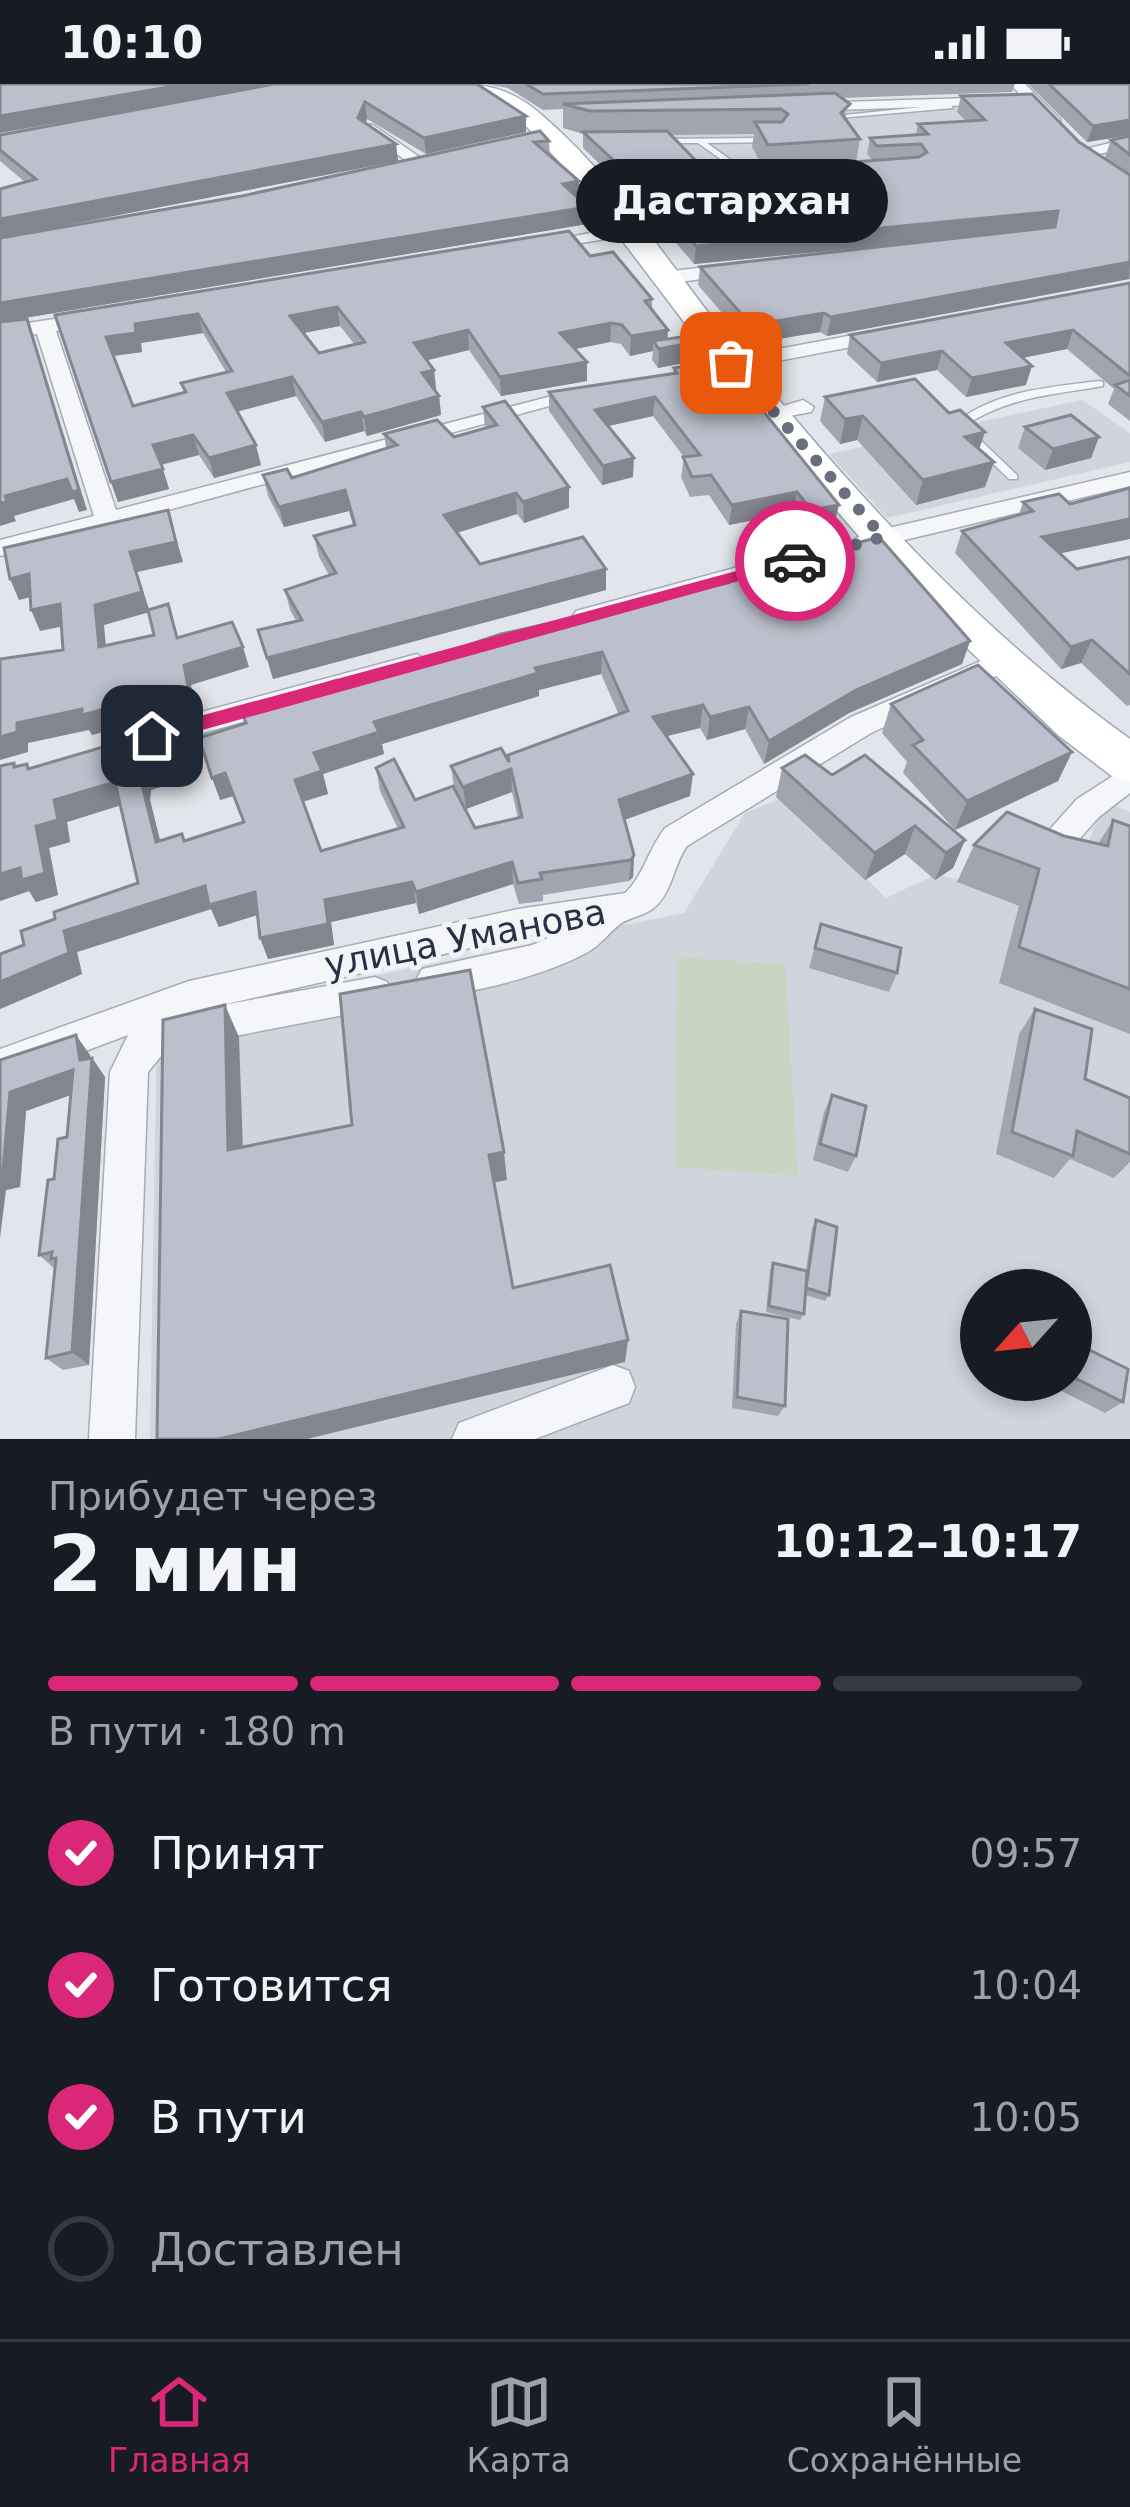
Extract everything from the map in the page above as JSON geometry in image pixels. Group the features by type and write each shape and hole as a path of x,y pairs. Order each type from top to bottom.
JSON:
{"main road":[{"path":"474,84 550,133 731,363 801,408 883,537 1004,661 1074,725 1130,764"}],"street":[{"path":"1017,84 1089,158 1130,143"},
{"path":"782,108 1034,100"},
{"path":"950,106 976,102"},
{"path":"368,128 423,165"},
{"path":"386,174 444,160"},
{"path":"524,247 630,230"},
{"path":"665,278 753,267"},
{"path":"0,333 115,316"},
{"path":"46,327 107,519"},
{"path":"687,372 910,330"},
{"path":"0,548 533,403 621,386"},
{"path":"1013,477 1038,500"},
{"path":"840,548 1130,478"},
{"path":"566,622 796,560"},
{"path":"112,747 434,659"},
{"name":"улица Уманова","path":"0,1066 188,997 518,923 633,906 650,890 661,857 676,837 861,725 1004,661"},
{"path":"1045,856 1088,808 1130,777"},
{"path":"112,1439 129,1072 143,1042 188,1026 388,990 555,952 606,919 613,908"},
{"path":"475,1439 613,1387"}],"lane":[{"path":"847,125 839,116 950,106"},
{"path":"653,141 776,140"},
{"path":"701,142 730,159 740,176 767,178"},
{"path":"958,425 993,403 1099,384"},
{"path":"946,414 1013,477"}],"shaded area":[{"path":"955,107 993,149 725,204 639,115"},
{"path":"1082,400 1130,433 1130,462 887,518 829,454"},
{"path":"784,797 886,898 937,874 1061,907 1105,802 1130,812 1130,1439 150,1439 157,1028 184,1014 684,913 745,813"}],"green space":[{"path":"677,957 785,964 798,1176 675,1167"}],"building":[{"path":"0,84 186,84 0,116"},
{"path":"274,84 477,84 526,116 424,138 365,102 358,118 396,144 0,219 0,189 36,179 0,150 0,135"},
{"path":"526,84 809,84 543,94"},
{"path":"1049,84 1130,84 1130,120 1093,126"},
{"path":"835,93 850,104 841,113 860,139 768,145 755,122 782,122 788,114 781,109 590,111 563,104"},
{"path":"1032,94 1079,142 1130,175 1130,262 831,317 824,313 751,325 700,267 1055,227 1058,211 696,246 649,193 583,132 667,131 708,173 919,157 927,152 921,144 877,146 870,138 928,134 918,124 985,120 961,96"},
{"path":"540,131 549,141 534,142 579,181 563,184 587,207 0,303 0,238 242,196"},
{"path":"1130,136 1130,155 1111,140"},
{"path":"569,231 590,256 613,252 652,299 645,301 668,330 631,336 622,325 611,323 560,333 587,362 500,377 468,330 414,343 434,370 422,373 439,396 364,417 361,412 322,422 292,377 227,393 256,445 209,458 193,435 153,445 163,469 111,482 55,315","holes":["337,307 365,342 319,353 290,316","198,314 232,371 181,383 186,392 133,406 106,337 136,333 135,324"]},
{"path":"1130,283 1130,376 1073,330 1006,343 1032,366 972,378 942,351 881,363 850,335"},
{"path":"27,319 79,490 72,492 67,479 5,496 7,502 0,503 0,322"},
{"path":"701,334 706,340 659,349 653,341"},
{"path":"721,359 839,505 811,510 797,492 732,505 711,475 692,477 683,457 700,455 655,397 595,410 634,458 603,466 549,392 677,373 674,368"},
{"path":"915,379 949,413 960,410 985,432 965,437 994,462 923,480 863,416 845,419 825,397"},
{"path":"1130,380 1130,396 1115,385"},
{"path":"505,401 569,487 523,502 516,493 444,515 480,564 583,537 606,569 267,658 258,630 302,620 285,590 336,573 314,536 355,525 345,490 279,507 263,475 287,469 292,478 397,445 384,434 437,420 454,437 497,425 483,407"},
{"path":"1071,415 1099,437 1053,449 1025,427"},
{"path":"1130,488 1130,519 1042,537 1077,569 1130,557 1130,674 1092,640 1071,647 962,531 1033,511 1023,502 1059,494 1070,504"},
{"path":"168,510 176,542 130,552 142,592 95,605 99,647 154,635 148,610 168,604 177,638 232,622 243,647 184,665 188,687 82,715 82,709 17,723 17,732 0,737 0,659 63,650 60,604 31,610 29,574 10,579 4,548"},
{"path":"879,537 970,641 856,690 769,741 749,707 710,717 703,705 653,717 693,774 619,800 634,855 631,860 540,873 542,879 518,883 512,862 416,892 412,882 325,900 328,924 260,938 255,892 209,905 205,886 64,931 69,953 0,982 0,954 24,945 21,931 55,919 54,912 138,883 115,782 54,800 58,820 36,826 45,873 22,880 20,868 0,874 0,766 27,764 28,769 171,727 180,755 141,767 140,777 156,842 182,834 184,841 244,822 225,773 212,778 199,738 246,723 241,710 337,680 340,688 501,634 728,583 725,579","holes":["602,652 628,711 508,755 509,762 501,748 451,766 463,787 511,769 522,817 475,828 453,786 415,800 394,759 376,768 404,827 321,851 295,780 322,771 314,753 379,732 374,722 538,673 535,668"]},
{"path":"978,665 1072,752 967,801 913,745 923,740 891,704"},
{"path":"805,755 832,775 865,755 965,840 946,853 915,826 875,853 782,768"},
{"path":"1007,812 1064,836 1108,846 1113,820 1130,826 1130,989 1019,947 1039,869 974,845"},
{"path":"821,924 901,948 897,973 815,948"},
{"path":"470,970 504,1152 489,1155 513,1288 610,1265 628,1340 219,1439 157,1439 163,1020 225,1005 228,1150 352,1125 340,994"},
{"path":"1035,1009 1092,1029 1085,1079 1130,1098 1130,1154 1077,1131 1073,1156 1012,1132"},
{"path":"76,1035 80,1060 92,1058 72,1352 46,1358 56,1258 51,1259 52,1252 39,1255 48,1180 54,1179 58,1139 67,1137 73,1070 10,1092 0,1170 0,1060"},
{"path":"832,1095 866,1106 856,1156 820,1144"},
{"path":"816,1220 837,1227 829,1295 806,1288"},
{"path":"773,1263 807,1271 804,1314 769,1306"},
{"path":"741,1311 788,1319 785,1406 737,1397"},
{"path":"1092,1351 1128,1369 1123,1402 1092,1386"}],"way so far":[{"path":"731,363 883,537 795,561"}],"place":[{"name":"Дастархан","path":"731,363"}],"route":[{"path":"152,736 795,561"}]}
